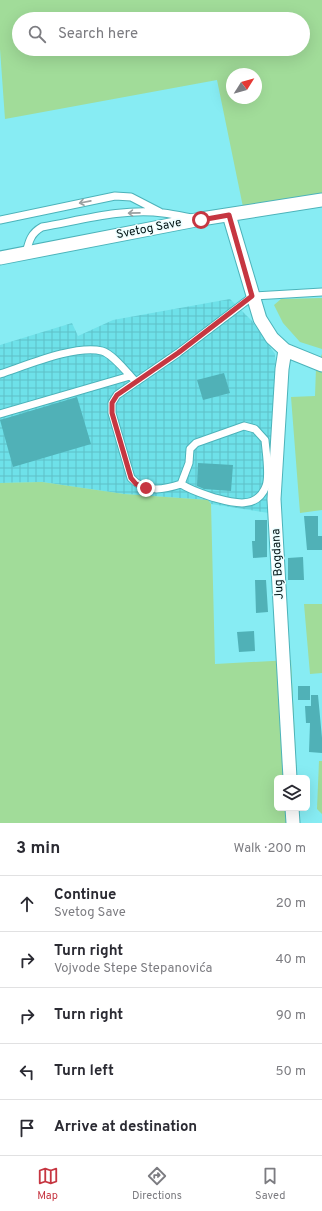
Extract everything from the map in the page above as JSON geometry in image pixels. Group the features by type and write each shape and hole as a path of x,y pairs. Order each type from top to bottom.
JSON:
{"street":[{"name":"Svetog Save","path":"0,258 201,220 322,200"},
{"path":"229,215 252,296 260,318 272,338 285,350 322,365"},
{"name":"Jug Bogdana","path":"285,350 282,369 274,500 290,775"},
{"path":"292,811 293,823"}],"lane":[{"path":"0,220 115,196 130,197 162,213"},
{"path":"26,253 29,240 35,231 42,227 116,214 162,213 201,220"},
{"path":"181,484 189,463 190,449 196,443 244,426 254,429 265,440 266,485 260,495 251,502 237,504 192,491 181,484 155,490 136,484 131,478 112,413 112,403 117,395 178,353 252,296 322,292"},
{"path":"0,374 55,356 80,350 90,350 103,351 114,359 136,382"},
{"path":"0,414 130,376"}],"shaded area":[{"path":"230,299 252,321 275,354 277,444 282,515 211,504 208,500 124,494 42,482 0,483 0,345 72,323 78,336 113,320"}],"green space":[{"path":"0,0 322,0 322,193 243,207 217,80 5,119 0,49"},
{"path":"322,298 322,349 300,342 283,323 274,305 281,299"},
{"path":"322,354 322,510 300,513 291,397 315,396 316,368"},
{"path":"42,482 124,494 208,500 211,504 215,664 291,660 297,775 274,775 274,811 299,811 299,823 0,823 0,483"},
{"path":"304,604 322,604 322,673 310,674"},
{"path":"319,761 322,761 322,814 317,809"}],"building":[{"path":"224,373 230,393 203,400 197,380"},
{"path":"77,397 91,444 13,467 0,420"},
{"path":"198,463 233,465 231,491 204,489 197,486"},
{"path":"304,516 318,516 318,536 322,536 322,550 307,550"},
{"path":"255,520 267,520 267,557 253,558 252,541 255,541"},
{"path":"303,557 304,580 288,580 288,558"},
{"path":"255,580 266,580 268,612 256,613"},
{"path":"254,631 255,651 239,652 237,632"},
{"path":"298,686 310,686 310,700 298,700"},
{"path":"311,695 318,695 322,753 309,752 310,723 306,723 305,706 311,706"}],"route":[{"path":"146,488 136,484 131,478 112,413 112,403 117,395 178,353 252,296 229,215 201,220"}]}
